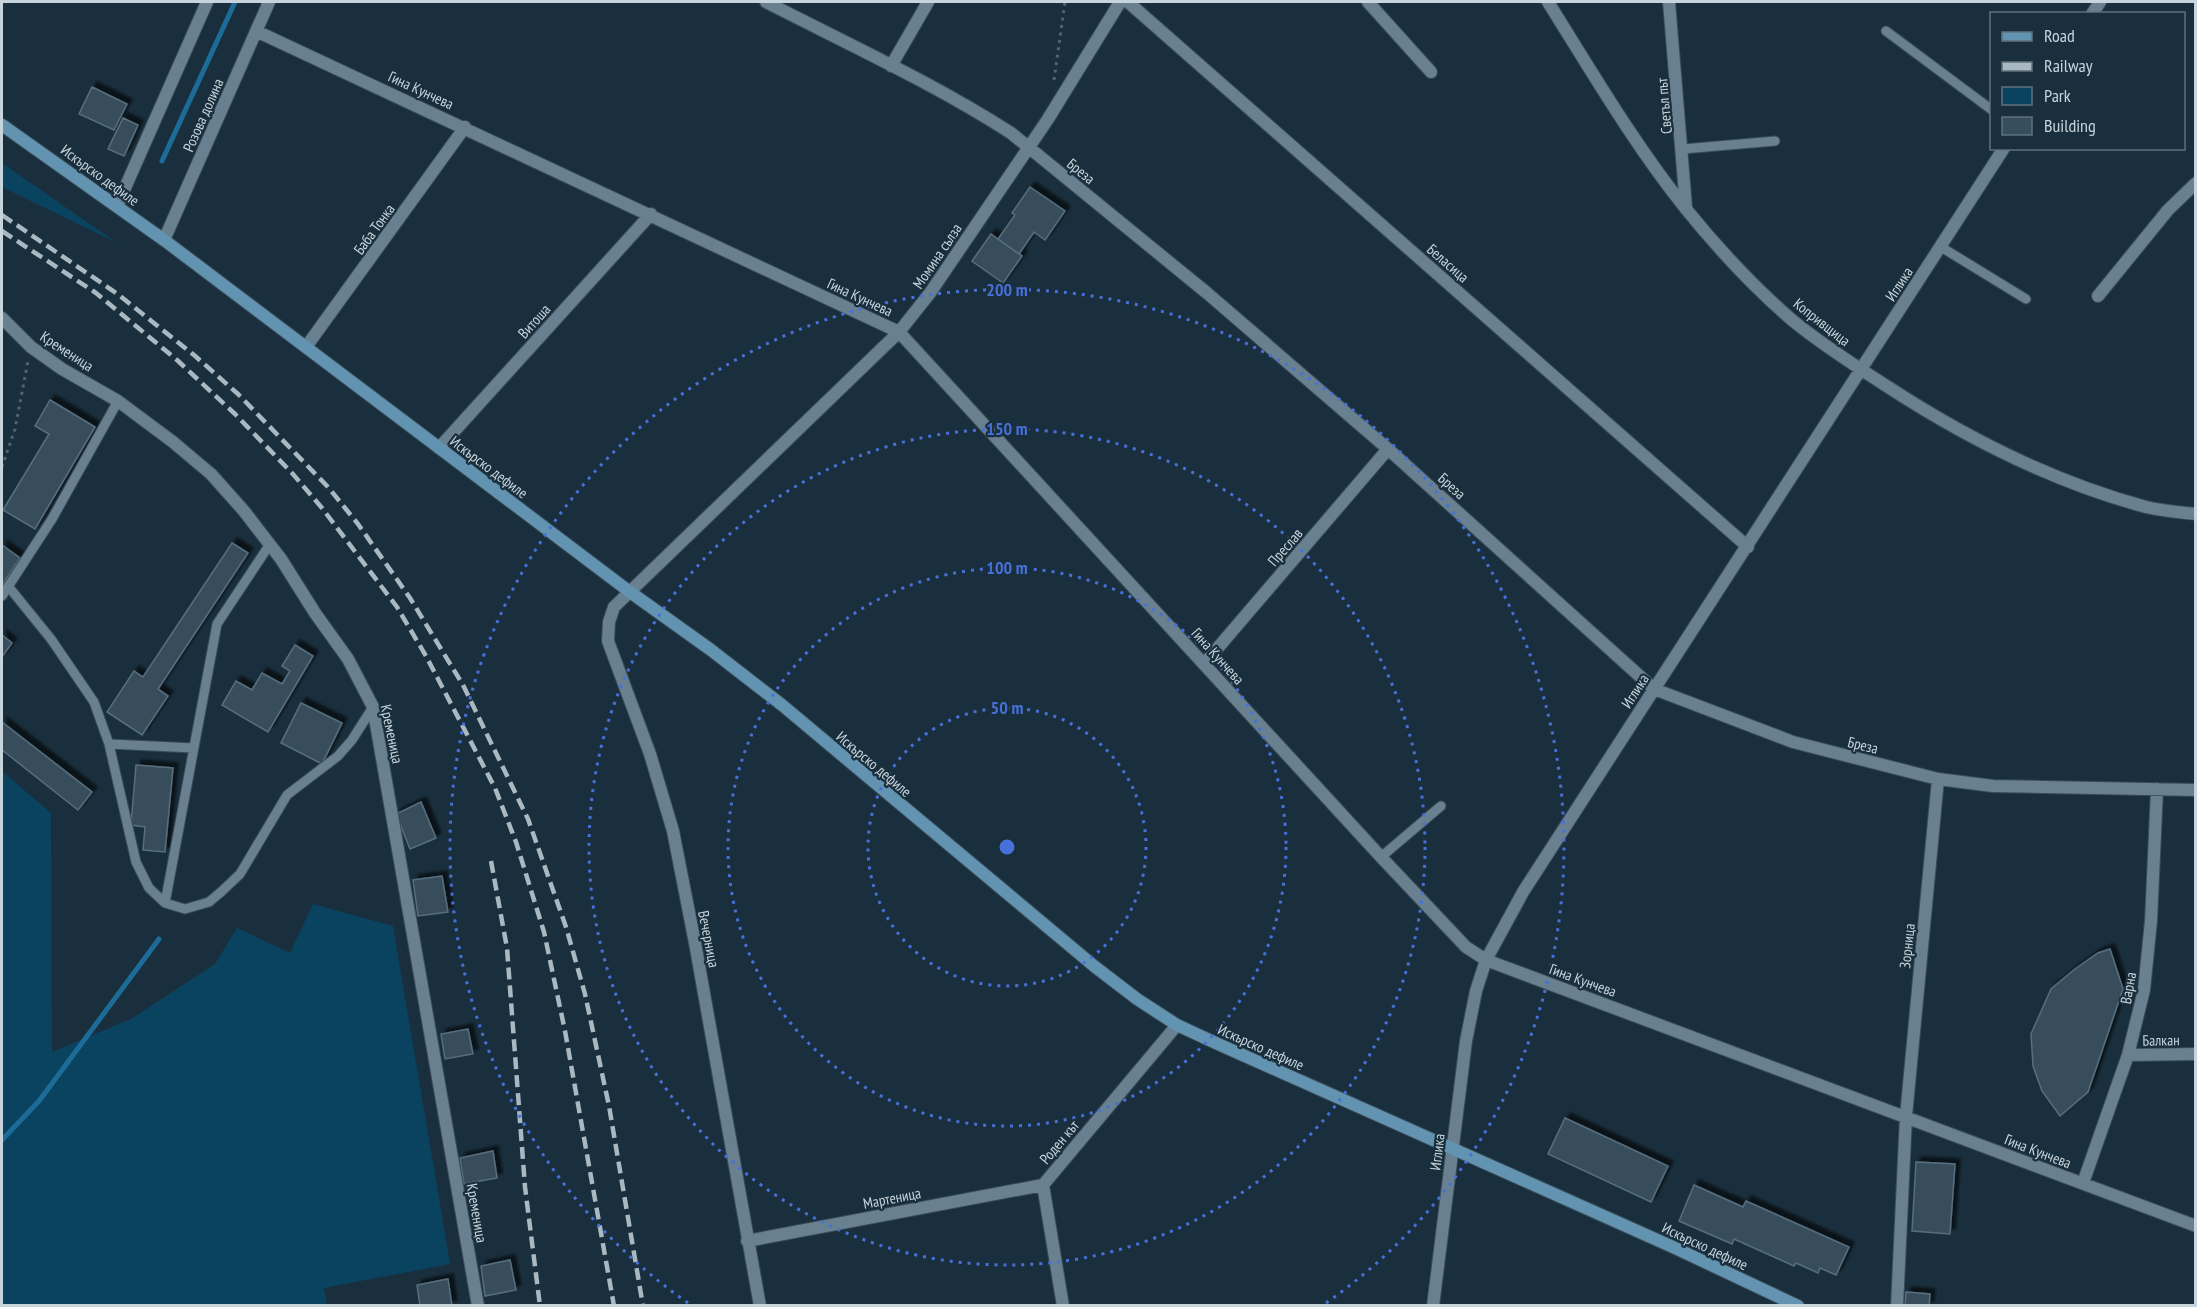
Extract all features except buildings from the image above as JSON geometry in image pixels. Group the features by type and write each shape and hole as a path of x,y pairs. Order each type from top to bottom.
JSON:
{"main road":[{"name":"Искърско дефиле","path":"2,125 164,240 782,705 1094,966 1137,999 1177,1025 1798,1305"}],"street":[{"path":"117,206 207,2"},
{"name":"Розова долина","path":"164,240 269,2"},
{"name":"Бреза","path":"766,2 989,119 1028,147 1208,293 1388,449 1654,689 1793,742 1938,778 1993,786 2196,790"},
{"path":"891,66 928,2"},
{"name":"Момина сълза","path":"630,592 899,332 930,293 1048,119 1120,2"},
{"name":"Беласица","path":"1128,2 1748,547"},
{"path":"1368,2 1431,72"},
{"name":"Копривщица","path":"1548,2 1631,134 1686,209 1735,264 1792,320 1861,370 1938,420 2007,455 2075,485 2148,508 2196,514"},
{"name":"Светъл път","path":"1669,2 1683,149 1686,209"},
{"name":"Гина Кунчева","path":"256,31 899,332 1381,857 1466,947 1486,960 2196,1226"},
{"name":"Баба Тонка","path":"306,347 465,127"},
{"name":"Иглика","path":"1433,1305 1466,1041 1476,991 1486,960 1523,892 2003,150"},
{"path":"2098,296 2168,210 2196,183"},
{"name":"Витоша","path":"439,448 651,214"},
{"name":"Кременица","path":"2,318 31,347 62,369 118,401 174,442 211,474 270,544 348,659 374,707 478,1305"},
{"name":"Преслав","path":"1204,664 1388,449"},
{"name":"Вечерница","path":"630,592 614,607 609,622 608,640 650,754 673,831 760,1305"},
{"name":"Зорница","path":"1897,1305 1906,1116 1938,778"},
{"name":"Варна","path":"2083,1184 2128,1055 2145,990 2151,921 2157,789"},
{"name":"Роден кът","path":"1063,1305 1043,1185 1177,1025"},
{"name":"Балкан","path":"2128,1055 2196,1054"},
{"name":"Мартеница","path":"747,1241 1043,1185"}],"lane":[{"path":"1886,30 1990,108"},
{"path":"1683,149 1775,141"},
{"path":"1941,246 2026,299"},
{"path":"2,596 52,519 118,401"},
{"path":"165,903 217,624 270,544"},
{"path":"8,586 51,639 94,702 109,744 136,862 149,888 165,903 185,909 209,902 221,892 240,874 287,795 338,756 352,740 374,707"},
{"path":"109,744 194,748"},
{"path":"1381,857 1441,806"}],"path":[{"path":"1053,84 1065,2"},
{"path":"2,467 15,429 31,347"}],"green space":[{"path":"2,163 117,243 2,187"},
{"path":"2,771 51,813 52,1052 131,1019 215,964 237,928 290,953 313,904 393,926 450,1264 324,1288 327,1305 2,1305"}],"waterway":[{"path":"162,161 235,2"},
{"path":"2,1140 39,1101 159,939"}],"railway":[{"path":"2,215 119,295 194,355 238,394 328,487 358,524 410,598 463,685 528,819 566,927 585,994 609,1106 643,1306"},
{"path":"2,231 96,293 177,360 235,414 322,508 397,607 426,656 495,788 516,842 544,932 565,1031 614,1306"},
{"path":"491,861 507,948 525,1187 540,1306"}]}
